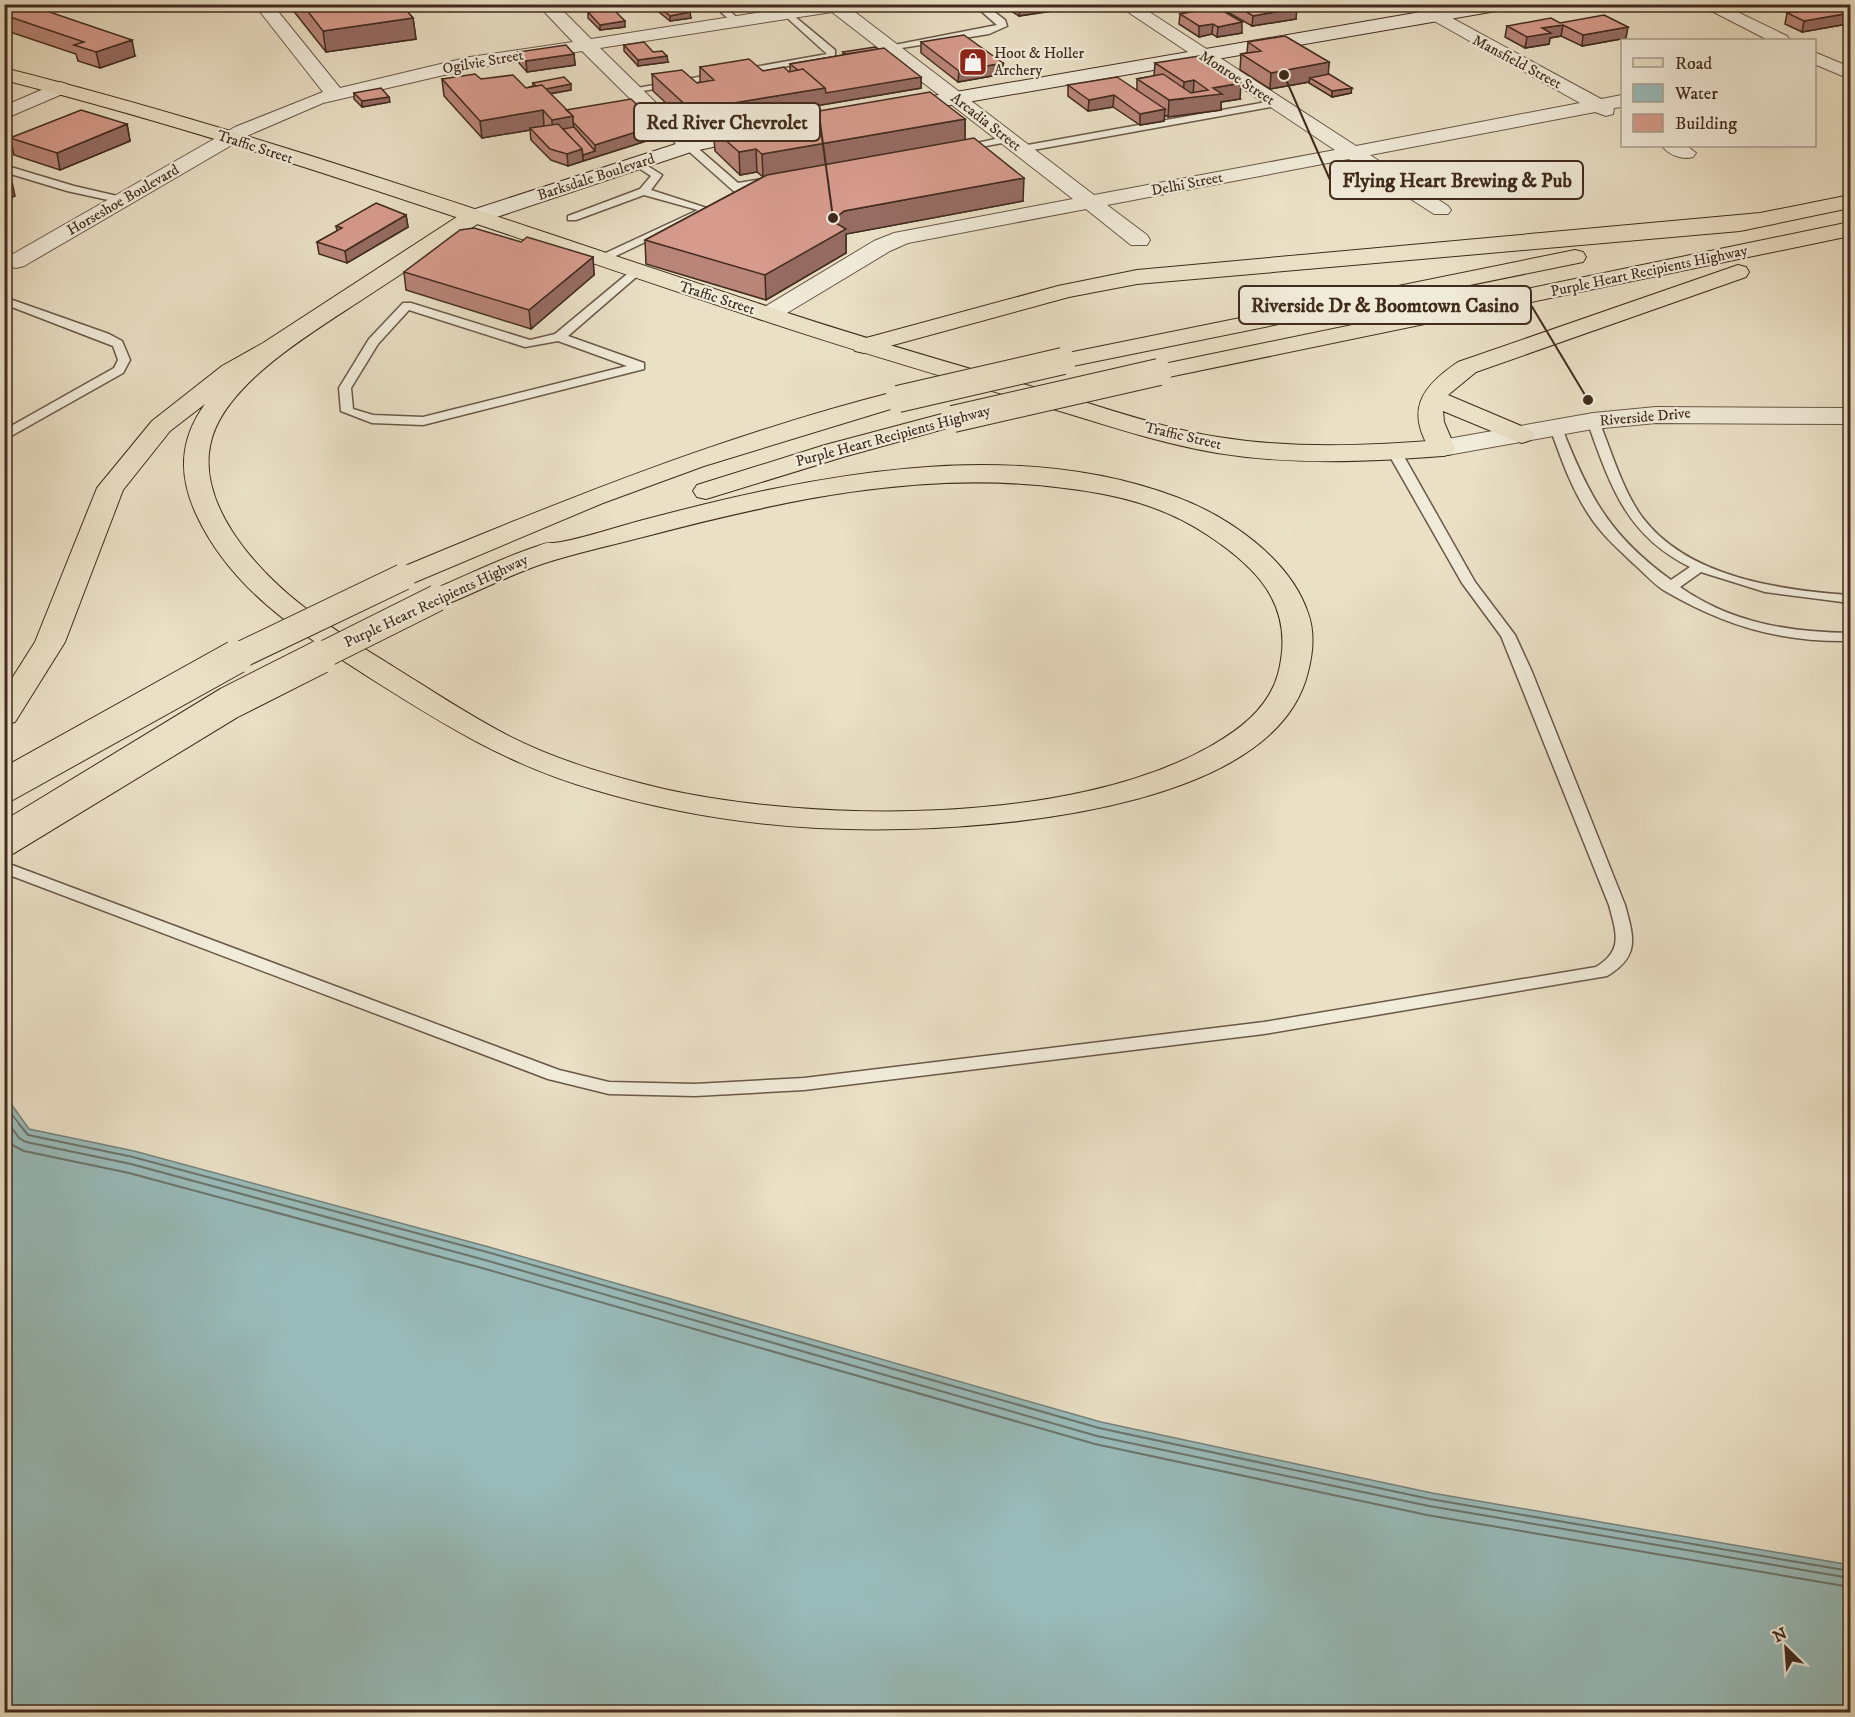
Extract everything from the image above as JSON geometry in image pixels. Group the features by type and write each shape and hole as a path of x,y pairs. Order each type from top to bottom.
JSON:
{"main road":[{"path":"874,112 1502,4"},
{"name":"Traffic Street","path":"4,74 231,138 864,346 1104,417 1195,440 1244,448 1309,454 1395,453 1442,448"},
{"name":"Barksdale Boulevard","path":"471,218 689,146 782,128"},
{"name":"Purple Heart Recipients Highway","path":"4,786 247,651 403,577 594,497 695,460 898,399 1063,361 1851,202"},
{"path":"4,716 50,642 110,488 160,426 231,371 272,348 471,218"},
{"path":"864,346 1066,291 1137,278 1760,220"},
{"name":"Purple Heart Recipients Highway","path":"4,840 229,703 437,598 528,559 686,498 834,451 953,419 1159,372 1851,229"},
{"path":"1442,448 1430,424 1429,408 1433,398 1449,379 1492,356 1710,280 1851,241"},
{"path":"272,348 209,416 199,437 196,460 200,490 228,551 252,580 294,616 464,725 526,756 602,783 686,803 786,818 890,820 986,815 1096,801 1168,780 1228,750 1272,716 1293,679 1299,632 1287,598 1262,563 1224,534 1169,503 1102,485 1033,474 942,472 858,480 737,503 528,559"},
{"path":"1433,398 1522,435"},
{"name":"Riverside Drive","path":"1442,448 1593,422 1698,413 1851,416"}],"street":[{"path":"4,13 64,4"},
{"path":"262,4 335,94"},
{"path":"545,4 689,146"},
{"name":"Mansfield Street","path":"1412,4 1621,118"},
{"path":"1706,4 1779,39"},
{"name":"Ogilvie Street","path":"231,138 277,114 335,94 447,67 840,5"},
{"name":"Arcadia Street","path":"840,5 888,47 1139,240"},
{"name":"Monroe Street","path":"1132,5 1203,56 1441,210"},
{"path":"1818,61 1851,58"},
{"path":"1818,61 1851,74"},
{"path":"4,113 60,88"},
{"name":"Delhi Street","path":"769,314 891,242 1621,101"},
{"name":"Horseshoe Boulevard","path":"8,262 231,138"}],"lane":[{"path":"716,4 737,22"},
{"path":"888,47 989,31 1002,26 1002,22 977,4"},
{"path":"631,90 832,56 832,52 788,14"},
{"path":"942,151 1015,144 1277,103"},
{"path":"689,146 736,193 778,180"},
{"path":"572,218 644,191 657,175 638,163"},
{"path":"4,168 71,189 122,200"},
{"path":"599,260 713,208 644,191"},
{"path":"559,337 640,366 423,421 372,419 347,411 345,388 373,342 406,305 529,344 559,337 636,272"},
{"path":"4,300 105,337 118,344 124,360 119,370 4,436"},
{"path":"1593,422 1624,498 1639,521 1660,543 1700,566 1765,588 1851,599"},
{"path":"1556,428 1595,516 1669,588 1710,611 1747,626 1797,635 1851,637"},
{"path":"4,867 554,1075 609,1088 695,1090 804,1084 1264,1028 1601,972 1614,966 1625,946 1617,905 1526,672 1508,635 1469,583 1395,453"},
{"path":"1669,588 1700,566"}],"water":[{"path":"4,1094 29,1129 134,1151 489,1247 1101,1422 1432,1493 1850,1565 1850,1712 5,1712"}],"building":[{"path":"26,4 132,40 96,52 74,45 84,42 4,15 4,6"},
{"path":"302,4 401,4 413,18 323,31"},
{"path":"656,4 680,4 690,12 670,16"},
{"path":"1198,4 1223,4 1226,6 1218,8 1242,22 1218,27 1213,24 1199,26 1180,14 1207,9"},
{"path":"1233,4 1290,4 1297,8 1253,16"},
{"path":"1807,4 1818,7 1831,5 1850,13 1804,21 1787,13 1802,11 1793,7"},
{"path":"613,9 625,21 600,25 588,12"},
{"path":"1604,15 1628,27 1583,35 1563,25 1542,28 1551,33 1527,37 1507,26 1551,18 1560,23"},
{"path":"964,35 1003,63 959,71 921,42"},
{"path":"1285,36 1329,62 1271,73 1241,54 1261,51 1248,42"},
{"path":"644,42 653,52 662,51 667,56 638,60 624,45"},
{"path":"566,45 574,54 526,61 518,52"},
{"path":"875,47 878,49 846,54 843,52"},
{"path":"884,48 921,77 826,93 825,88 803,69 798,70 790,64"},
{"path":"1199,56 1241,83 1213,88 1222,94 1169,100 1137,79 1163,74 1191,93 1208,90 1194,80 1184,82 1155,63"},
{"path":"749,59 763,71 784,67 789,72 803,69 825,88 691,110 652,74 682,70 697,83 714,80 700,67"},
{"path":"475,74 481,79 513,75 526,88 542,85 573,116 552,120 543,110 480,121 442,79"},
{"path":"1329,74 1352,88 1332,91 1310,78"},
{"path":"564,77 571,84 546,89 542,85 536,86 533,83"},
{"path":"1117,77 1165,109 1140,114 1114,95 1089,100 1068,85"},
{"path":"381,88 389,97 362,101 354,93"},
{"path":"930,92 965,119 762,154 756,149 739,152 713,129"},
{"path":"631,99 658,125 595,145 573,122 573,116 566,110"},
{"path":"81,110 127,124 57,153 10,138"},
{"path":"558,124 582,149 567,154 550,149 530,128"},
{"path":"574,127 595,151 583,155 582,149 563,129"},
{"path":"974,138 1024,178 844,211 832,221 846,229 765,275 645,240 767,175"},
{"path":"376,203 406,215 345,251 317,242 342,228 336,226"},
{"path":"474,228 521,242 527,237 593,257 529,310 404,272 460,230"}],"place":[{"name":"Hoot & Holler Archery","path":"973,62"},
{"name":"Flying Heart Brewing & Pub","path":"1284,75"},
{"name":"Red River Chevrolet","path":"833,218"},
{"name":"Riverside Dr & Boomtown Casino","path":"1588,400"}]}
